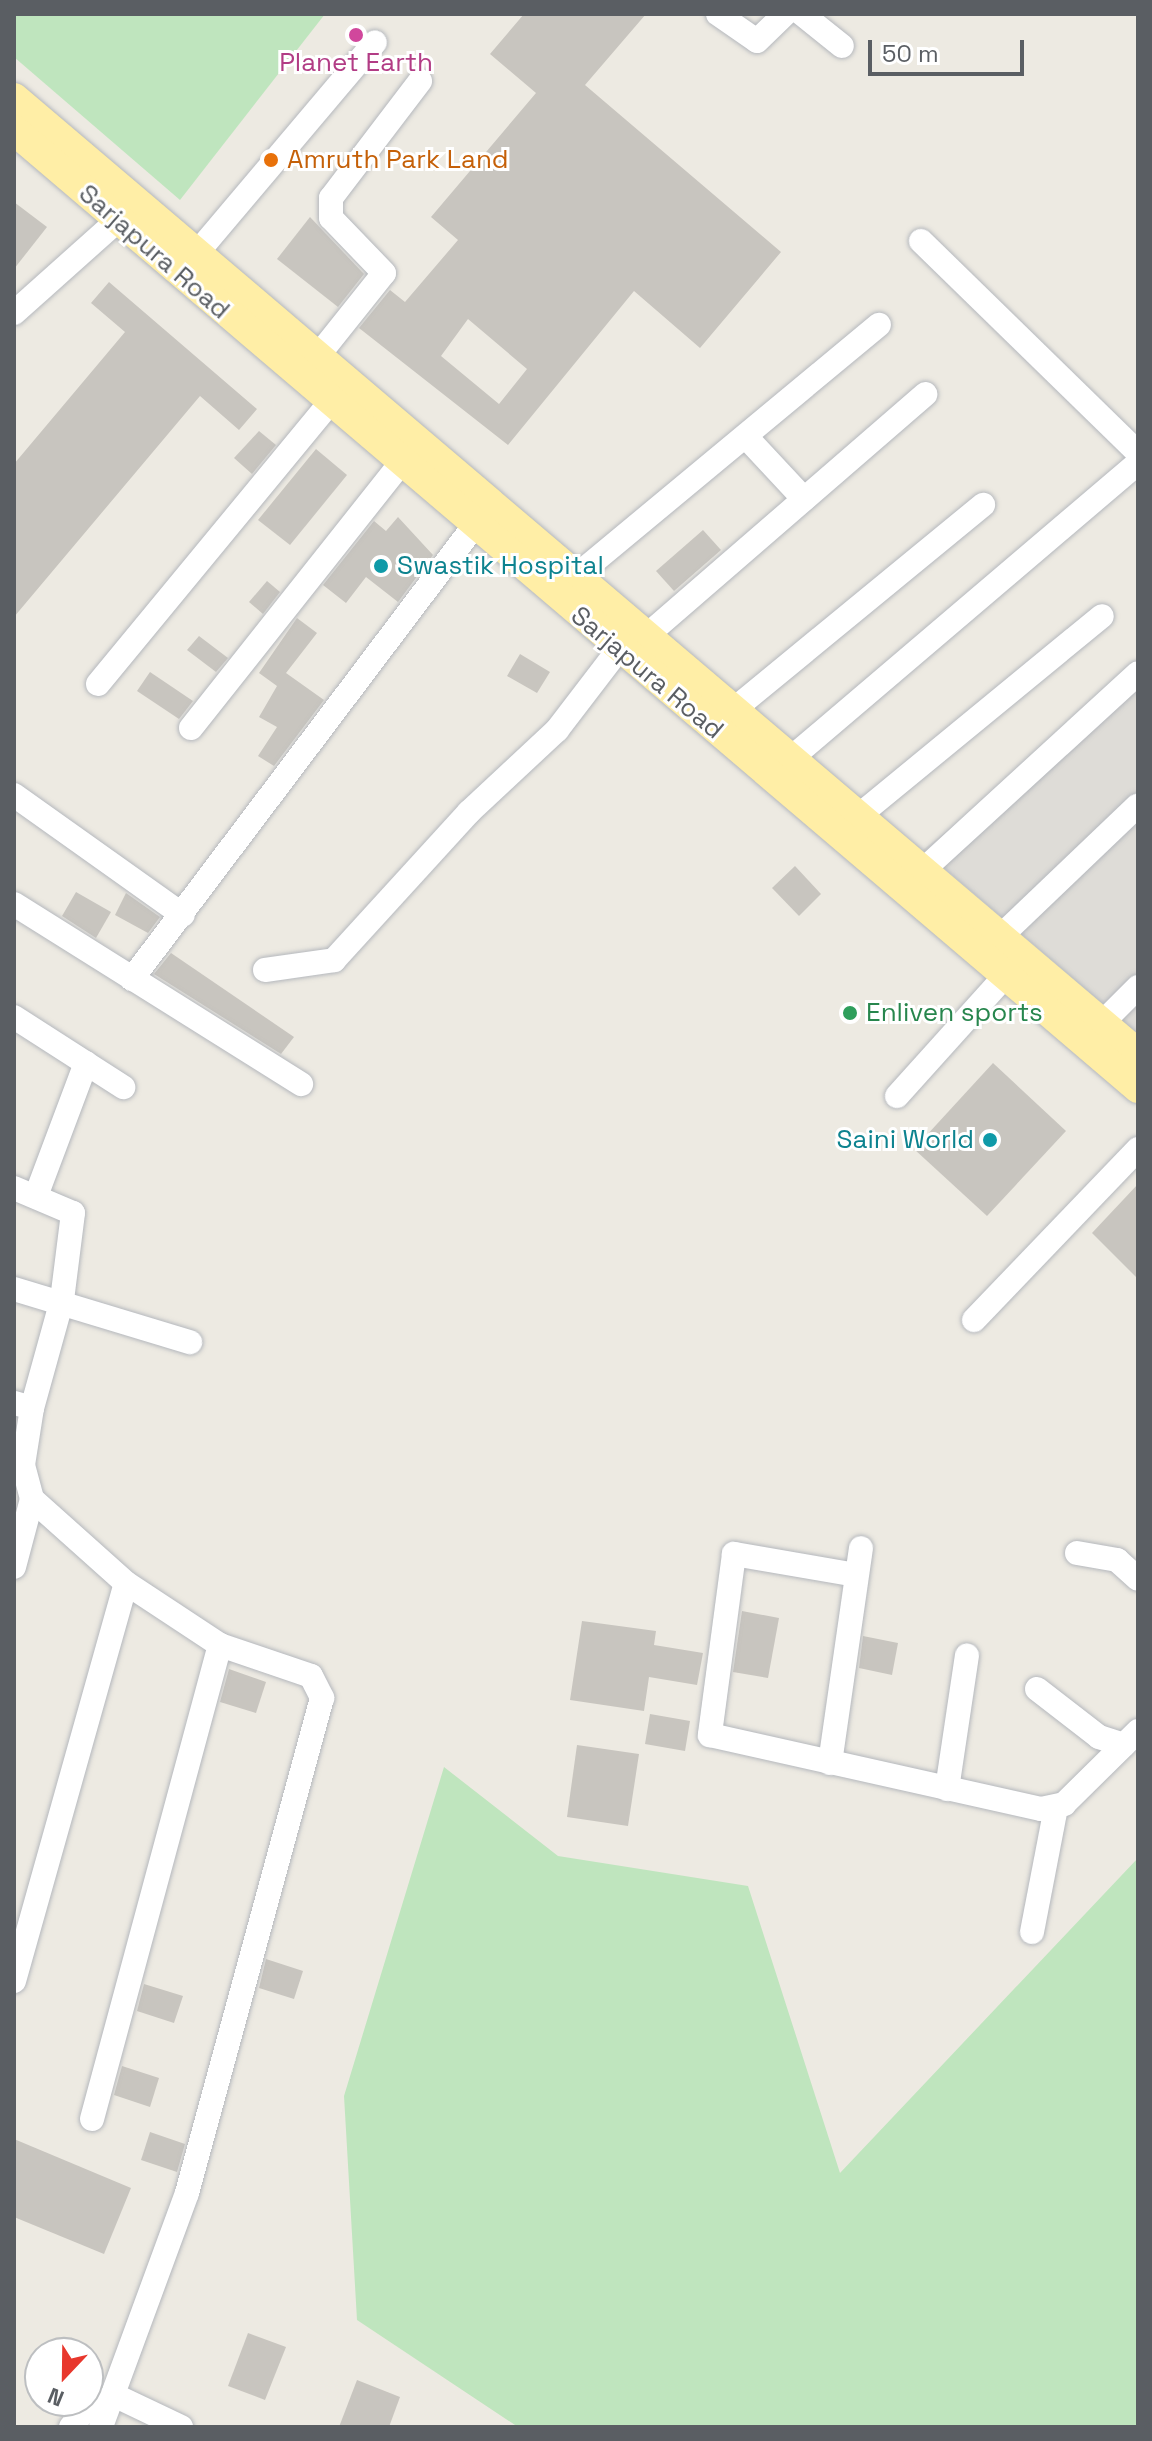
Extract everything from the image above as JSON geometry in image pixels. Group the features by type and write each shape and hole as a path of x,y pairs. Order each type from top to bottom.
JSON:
{"main road":[{"name":"Sarjapura Road","path":"14,98 317,357 481,515 632,643 1005,976 1138,1088"},
{"name":"Sarjapura Road","path":"14,130 402,462 575,577 632,643 732,711 1138,1054"}],"street":[{"path":"718,14 757,41 785,14"},
{"path":"802,14 842,46"},
{"path":"196,254 375,42"},
{"path":"317,357 384,273 331,218 331,198 420,81"},
{"path":"14,313 118,220"},
{"path":"921,241 1138,453"},
{"path":"575,577 748,439 879,325"},
{"path":"265,970 334,960 469,812 557,730 632,643 926,394"},
{"path":"98,684 330,403"},
{"path":"748,439 804,499"},
{"path":"191,728 402,462"},
{"path":"789,760 1138,463"},
{"path":"732,711 983,505"},
{"path":"132,979 481,515"},
{"path":"856,818 1102,616"},
{"path":"921,872 1138,673"},
{"path":"14,795 183,915"},
{"path":"1000,937 1137,806"},
{"path":"14,904 301,1084"},
{"path":"897,1096 1005,976"},
{"path":"1102,1023 1138,987"},
{"path":"16,1023 123,1087"},
{"path":"14,1567 32,1499 23,1465 23,1406 62,1300 73,1213 25,1192 86,1063"},
{"path":"974,1320 1138,1149"},
{"path":"14,1289 62,1300 190,1342"},
{"path":"32,1499 126,1583 220,1645 311,1676 322,1698 187,2193 101,2427"},
{"path":"830,1763 861,1548"},
{"path":"856,1575 737,1550 709,1730 713,1737 947,1789 1056,1807"},
{"path":"1077,1553 1117,1560 1138,1579"},
{"path":"14,1981 126,1583"},
{"path":"92,2119 220,1645"},
{"path":"947,1789 967,1655"},
{"path":"1037,1689 1099,1737 1131,1738"},
{"path":"1032,1932 1056,1807 1131,1738"},
{"path":"71,2427 90,2404 112,2397 181,2427"}],"shaded area":[{"path":"1138,678 1138,1034 923,850"}],"green space":[{"path":"14,14 325,14 180,200 14,57"},
{"path":"444,1767 558,1856 748,1886 840,2173 1138,1858 1138,2427 518,2427 357,2320 344,2096"}],"building":[{"path":"524,14 646,14 585,85 781,252 700,348 634,291 508,445 359,328 390,290 405,302 458,240 431,217 536,93 490,54","holes":["468,319 527,369 499,404 441,356"]},
{"path":"14,202 47,227 14,269"},
{"path":"310,217 364,274 338,307 277,259"},
{"path":"109,282 257,409 239,430 200,396 14,617 14,464 125,332 91,303"},
{"path":"259,431 276,445 252,474 234,458"},
{"path":"316,449 347,475 290,545 258,520"},
{"name":"Swastik Hospital","path":"398,517 433,555 398,602 366,577 346,603 323,585 374,521 386,531"},
{"path":"703,530 721,550 674,591 656,571"},
{"path":"267,581 280,592 263,614 249,602"},
{"path":"297,618 317,633 286,673 324,700 274,766 258,756 277,727 259,717 277,686 259,673"},
{"path":"199,636 228,658 216,672 187,650"},
{"path":"520,654 550,672 537,693 507,676"},
{"path":"150,672 193,701 179,719 137,691"},
{"path":"795,866 821,894 799,916 772,888"},
{"path":"76,892 111,912 96,938 62,916"},
{"path":"126,893 160,917 148,933 115,915"},
{"path":"171,953 294,1037 281,1054 154,974"},
{"name":"Saini World","path":"993,1063 1066,1131 987,1216 914,1149"},
{"path":"1138,1184 1138,1279 1092,1233"},
{"path":"742,1611 779,1618 768,1678 733,1672"},
{"path":"582,1621 656,1631 654,1645 703,1653 697,1685 649,1677 644,1711 570,1700"},
{"path":"863,1636 898,1643 892,1675 859,1668"},
{"path":"229,1669 266,1682 256,1713 220,1702"},
{"path":"650,1714 690,1721 685,1751 645,1744"},
{"path":"577,1745 639,1754 628,1826 567,1817"},
{"path":"266,1959 303,1971 294,1999 259,1988"},
{"path":"144,1984 183,1996 174,2023 137,2011"},
{"path":"122,2066 159,2078 150,2107 114,2095"},
{"path":"150,2132 185,2144 177,2172 141,2160"},
{"path":"14,2139 131,2188 104,2254 14,2217"},
{"path":"248,2333 286,2347 265,2400 228,2386"},
{"path":"357,2380 400,2397 389,2427 339,2427"}],"place":[{"name":"Planet Earth","path":"356,35"},
{"name":"Amruth Park Land","path":"271,160"},
{"name":"Swastik Hospital","path":"381,566"},
{"name":"Enliven sports","path":"850,1013"},
{"name":"Saini World","path":"990,1140"}]}
